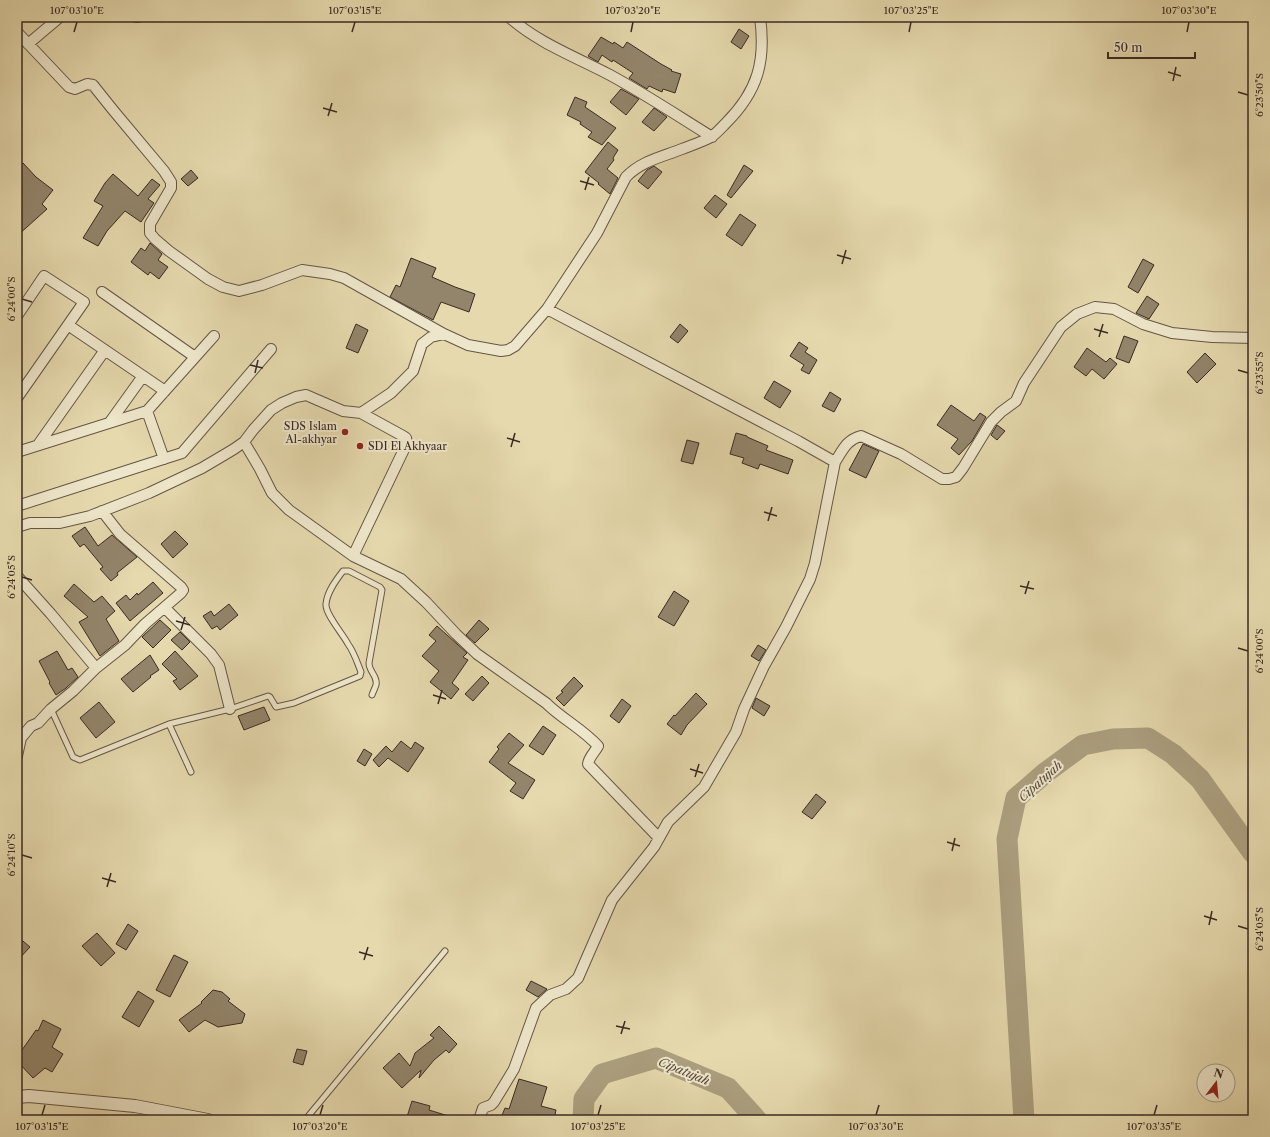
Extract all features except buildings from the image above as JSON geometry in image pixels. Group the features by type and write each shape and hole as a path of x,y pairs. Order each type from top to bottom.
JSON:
{"street":[{"path":"28,44 60,17"},
{"path":"509,17 534,36 628,85 712,137"},
{"path":"17,32 71,88 75,89 87,84 93,85 164,171 171,182 171,188 150,224 150,233 169,251 208,279 223,287 239,290 262,285 302,270 330,274 344,278 444,334 468,345 501,351 508,350 515,346 547,309 597,233 626,177 649,161 712,137 732,117 748,97 757,78 762,35 760,17"},
{"path":"17,316 44,276 84,302 17,398"},
{"path":"102,292 195,357"},
{"path":"479,1120 483,1108 494,1102 514,1070 536,1008 550,995 566,989 578,978 612,900 654,846 668,822 704,787 736,732 744,709 764,666 801,599 810,579 815,563 835,462 845,446 853,438 862,436 901,454 942,479 949,479 956,476 963,468 991,422 1001,412 1016,401 1024,383 1061,327 1077,314 1095,307 1114,309 1143,324 1172,332 1212,337 1253,338"},
{"path":"547,309 835,462"},
{"path":"68,325 165,391"},
{"path":"361,413 392,393 413,371 422,344 430,337 444,334"},
{"path":"17,452 147,410 214,336"},
{"path":"17,506 182,453 271,348"},
{"path":"38,445 105,350"},
{"path":"110,422 143,376"},
{"path":"17,527 30,524 60,523 90,516 149,493 202,468 234,449 244,442 271,410 296,397 306,395 343,411 361,413 406,438 407,443 353,556"},
{"path":"147,410 164,459"},
{"path":"244,442 272,493 289,510 353,556 402,579 456,634 478,654 546,703 559,715 591,738 598,746 588,764 659,838"},
{"path":"17,756 21,738 31,726 38,723 51,709 74,691 96,668 125,645 146,624 166,608 183,590 120,534 102,511"},
{"path":"17,576 52,614 96,668"},
{"path":"166,608 211,654 219,665 230,709"},
{"path":"17,1097 29,1096 135,1106 208,1120"}],"lane":[{"path":"51,709 73,757 80,760 169,724 230,709 268,696 276,707 294,703 360,676 361,672 353,652 327,611 326,604 329,594 336,578 343,571 349,571 380,587 382,590 369,663 369,669 375,676 376,681 372,695"},
{"path":"169,724 191,772"},
{"path":"305,1120 445,951"}],"waterway":[{"name":"Cipatujah","path":"1024,1120 1007,839 1016,798 1045,773 1083,745 1113,739 1148,738 1173,754 1200,779 1253,853"},
{"name":"Cipatujah","path":"583,1120 584,1099 602,1074 656,1058 728,1088 757,1120"}],"place":[{"name":"SDS Islam Al-akhyar","path":"345,432"},
{"name":"SDI El Akhyaar","path":"360,446"}]}
